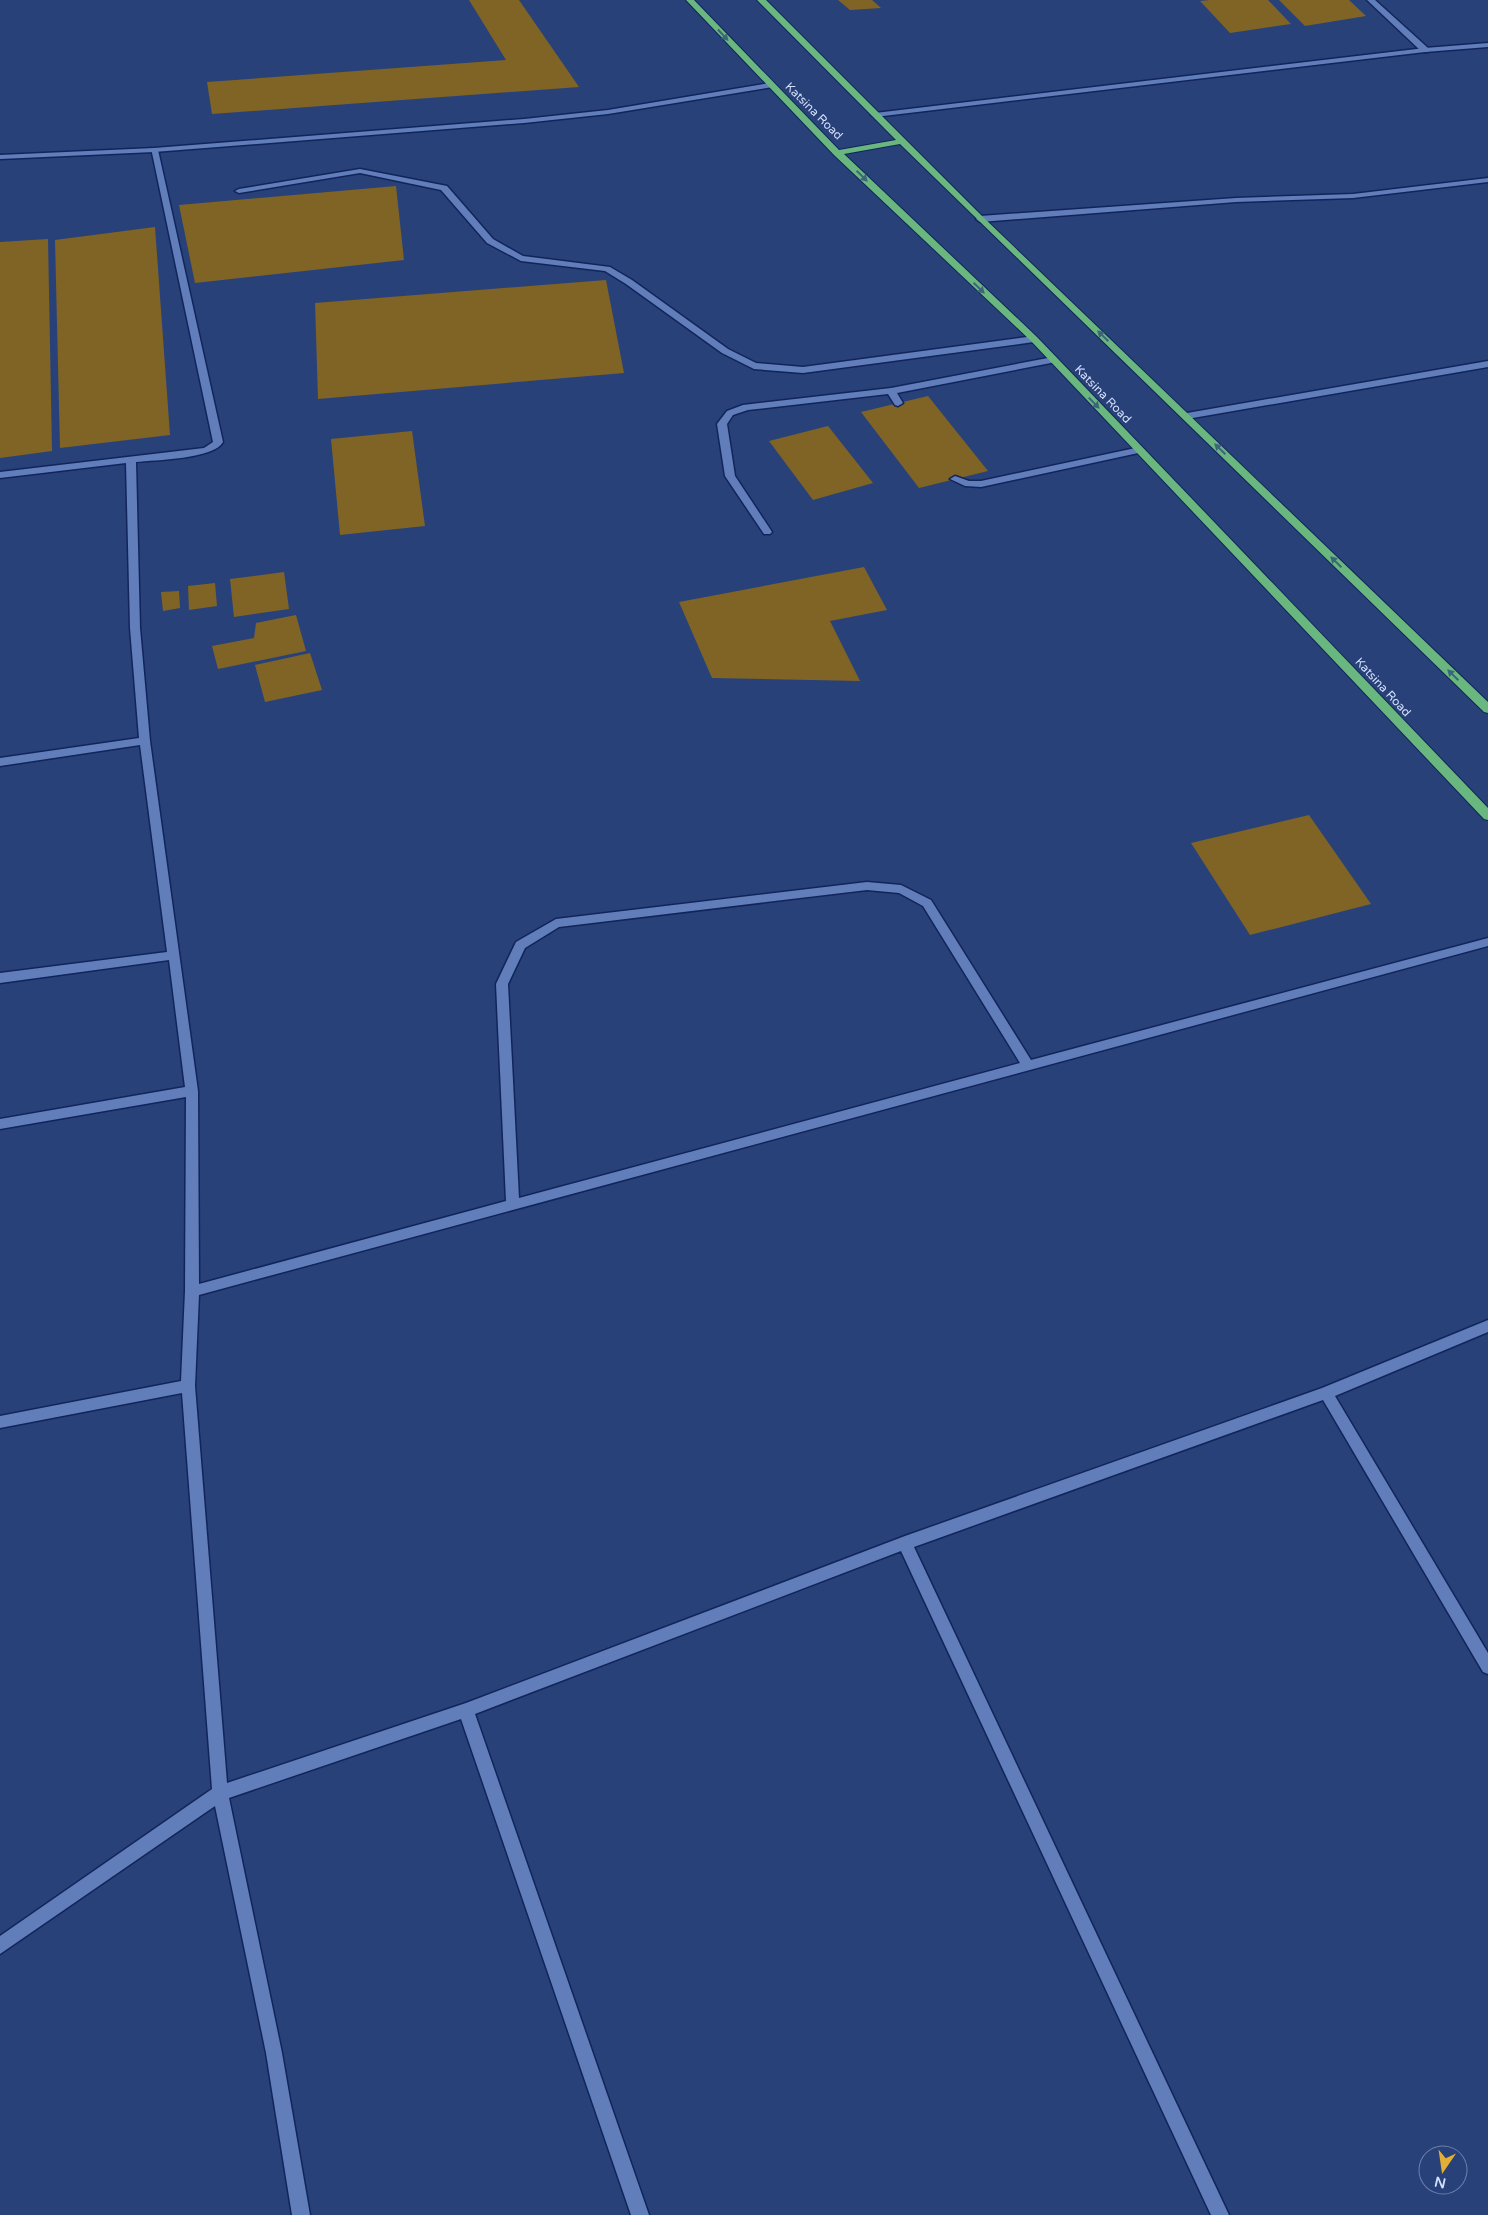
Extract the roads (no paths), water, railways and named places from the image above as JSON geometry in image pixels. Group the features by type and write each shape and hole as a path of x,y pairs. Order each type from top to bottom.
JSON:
{"highway":[{"name":"Katsina Road","path":"690,0 770,85 813,125 837,153 1034,340 1488,816"},
{"path":"761,0 874,115 1488,709"},
{"path":"837,153 902,141"}],"street":[{"path":"1371,0 1425,50"},
{"path":"874,115 1425,50 1488,45"},
{"path":"0,158 154,150 524,121 608,112 770,85"},
{"path":"0,475 206,451 216,446 218,442 154,150"},
{"path":"239,191 360,171 444,188 490,241 521,258 607,269 629,282 725,350 754,366 803,370 1034,340"},
{"path":"980,218 1236,200 1353,196 1488,180"},
{"path":"767,532 730,476 722,424 730,413 746,408 891,392 1053,360"},
{"path":"1187,416 1488,364"},
{"path":"891,392 898,403"},
{"path":"955,479 968,484 981,484 1140,450"},
{"path":"131,460 135,628 146,741 192,1091 192,1290 188,1386 220,1793 274,2053 301,2215"},
{"path":"0,762 146,741"},
{"path":"513,1204 502,984 520,945 556,923 867,886 901,889 927,903 1027,1066"},
{"path":"192,1290 1488,942"},
{"path":"0,978 175,955"},
{"path":"0,1124 192,1091"},
{"path":"0,1946 220,1793 466,1710 905,1543 1326,1393 1488,1326"},
{"path":"0,1422 188,1386"},
{"path":"1326,1393 1488,1667"},
{"path":"905,1543 1220,2215"},
{"path":"466,1710 640,2215"}]}
